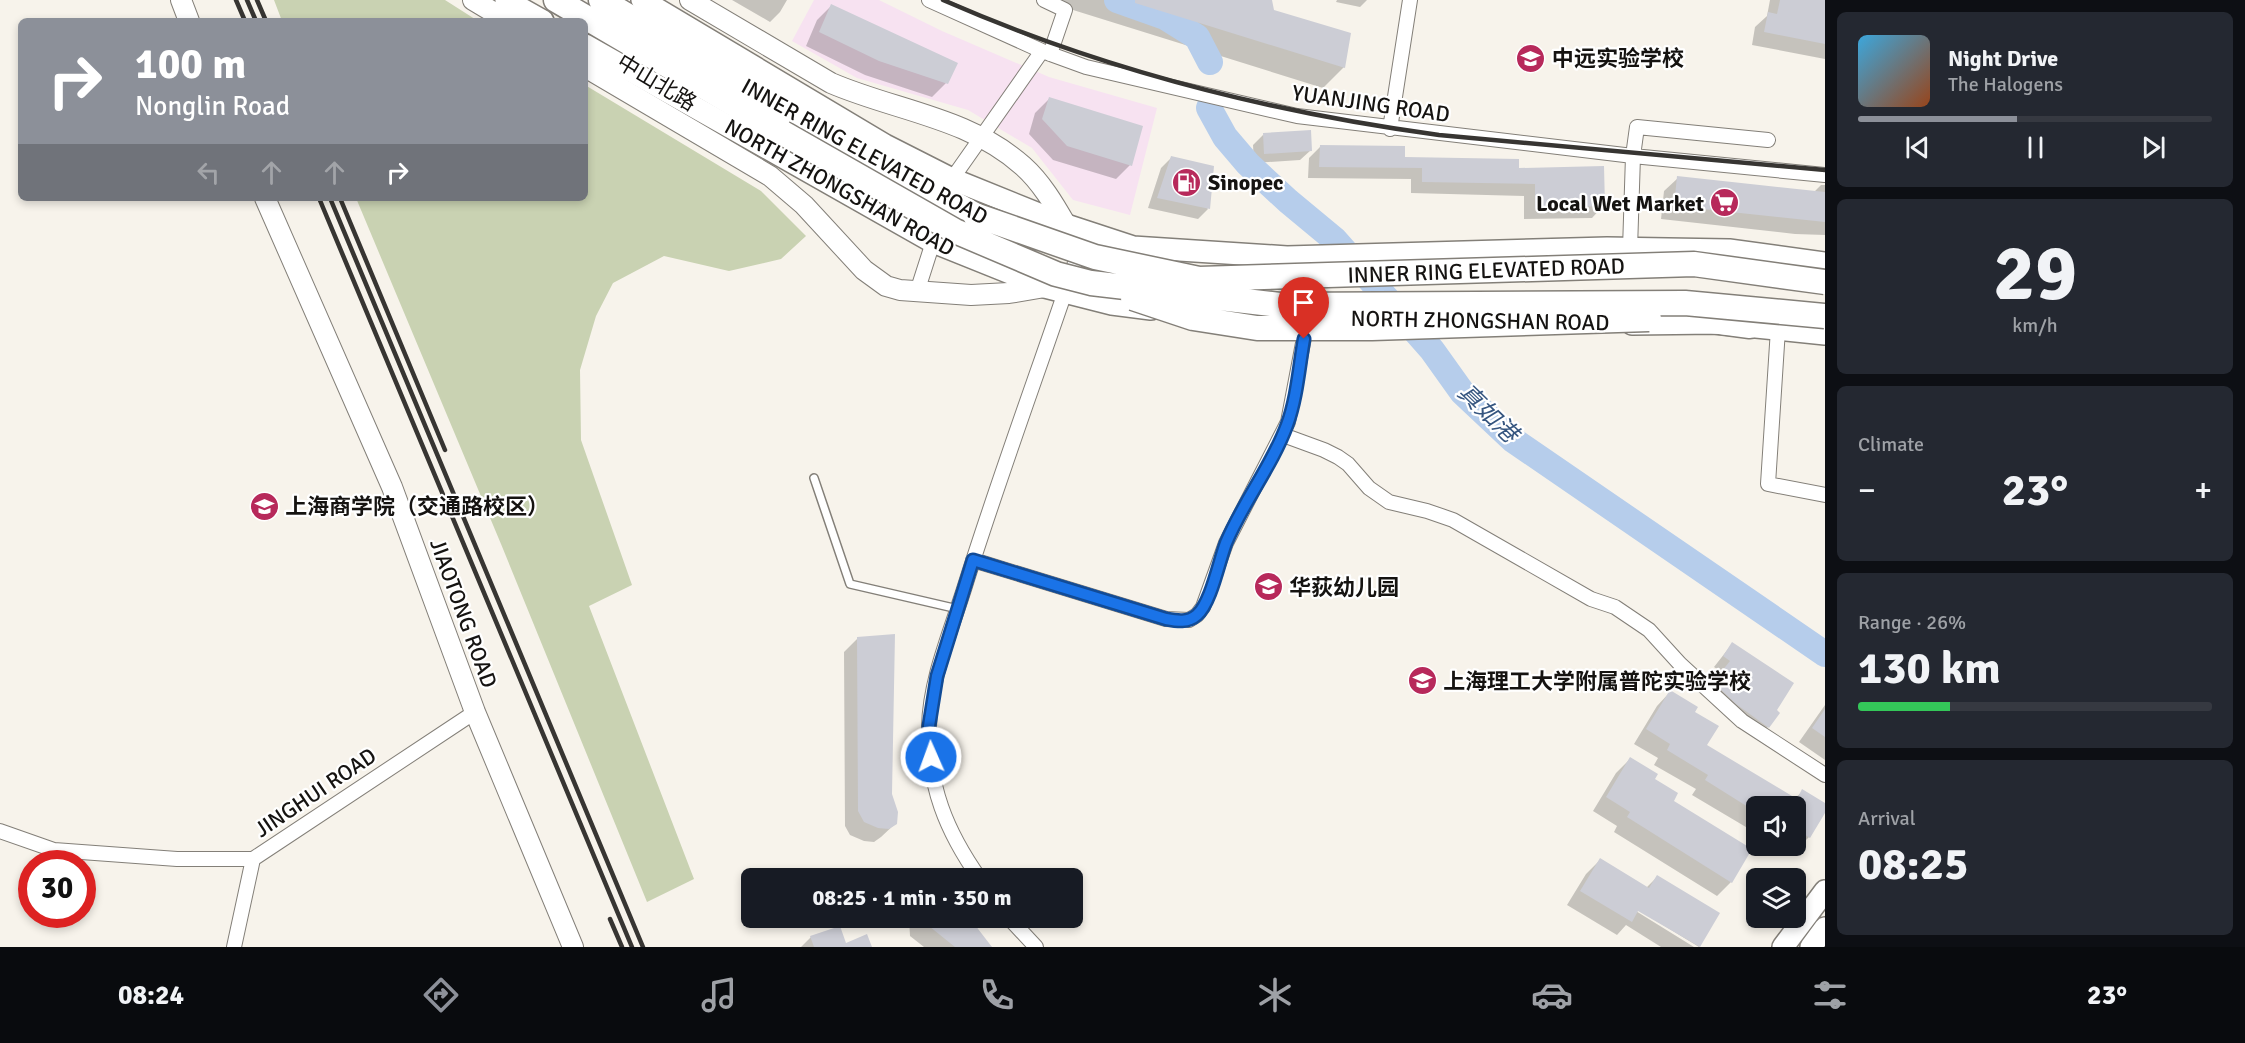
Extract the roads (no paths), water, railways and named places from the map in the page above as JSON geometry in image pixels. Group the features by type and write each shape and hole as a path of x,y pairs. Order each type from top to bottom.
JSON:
{"highway":[{"name":"INNER RING ELEVATED ROAD","path":"556,0 586,18"},
{"name":"INNER RING ELEVATED ROAD","path":"602,0 795,114 975,215 1095,257 1199,279 1694,264 1825,282"},
{"name":"INNER RING ELEVATED ROAD","path":"588,19 783,134 955,231 1055,284 1091,283 1280,305 1685,303 1825,316"},
{"path":"1055,284 1194,318 1257,328 1372,328 1690,318 1750,326"}],"main road":[{"path":"181,0 188,18"},
{"path":"473,0 531,18"},
{"path":"642,0 885,145 952,179 1076,228 1133,247 1287,257 1630,249 1728,250 1825,263"},
{"path":"690,0 831,83 958,125 981,136 1024,167 1076,228"},
{"name":"NORTH ZHONGSHAN ROAD","path":"588,47 933,242 1112,304 1185,313 1671,324 1716,322 1825,334"},
{"name":"中山北路","path":"588,69 770,177 804,206 875,280 900,291 971,295 1009,293 1055,284"},
{"name":"JIAOTONG ROAD","path":"266,201 392,486 476,712 573,947"},
{"path":"1784,947 1825,891"},
{"path":"1811,947 1825,928"}],"street":[{"name":"YUANJING ROAD","path":"928,0 1086,68 1297,116 1390,129 1825,175"},
{"path":"952,179 981,136 1046,52 1065,10 1044,0"},
{"path":"1390,129 1410,0"},
{"path":"1630,249 1637,127 1768,140"},
{"path":"972,868 944,817 934,785 930,736 932,702 937,676 1055,284 1076,228"},
{"path":"917,292 933,242"},
{"path":"973,560 1166,619 1189,620 1197,615 1203,608 1226,543 1283,435 1292,408 1308,316"},
{"path":"1778,329 1768,484 1825,495"},
{"path":"1283,435 1324,450 1338,458 1347,464 1369,488 1389,502 1453,520 1591,599 1615,607 1649,630 1680,664 1742,721 1825,775"},
{"name":"JINGHUI ROAD","path":"234,947 253,859 476,712"},
{"path":"0,831 54,850 177,859 253,859"},
{"path":"1018,928 1036,947"}],"lane":[{"path":"814,478 850,584 958,609"}],"waterway":[{"name":"真如港","path":"1117,0 1165,17 1197,37 1210,62"},
{"name":"真如港","path":"1209,108 1225,137 1248,164 1335,240 1432,350 1462,392 1513,440 1825,654"}],"railway":[{"path":"236,0 244,18"},
{"path":"247,0 255,18"},
{"path":"257,0 265,18"},
{"path":"943,0 1003,25 1125,67 1186,85 1312,114 1439,135 1825,170"},
{"path":"320,201 632,947"},
{"path":"331,201 643,947"},
{"path":"341,201 445,450"},
{"path":"610,919 622,947"}],"place":[{"name":"中远实验学校","path":"1531,58"},
{"name":"Sinopec","path":"1187,182"},
{"name":"Local Wet Market","path":"1725,203"},
{"name":"上海商学院（交通路校区）","path":"264,506"},
{"name":"华荻幼儿园","path":"1268,587"},
{"name":"上海理工大学附属普陀实验学校","path":"1422,681"}]}
